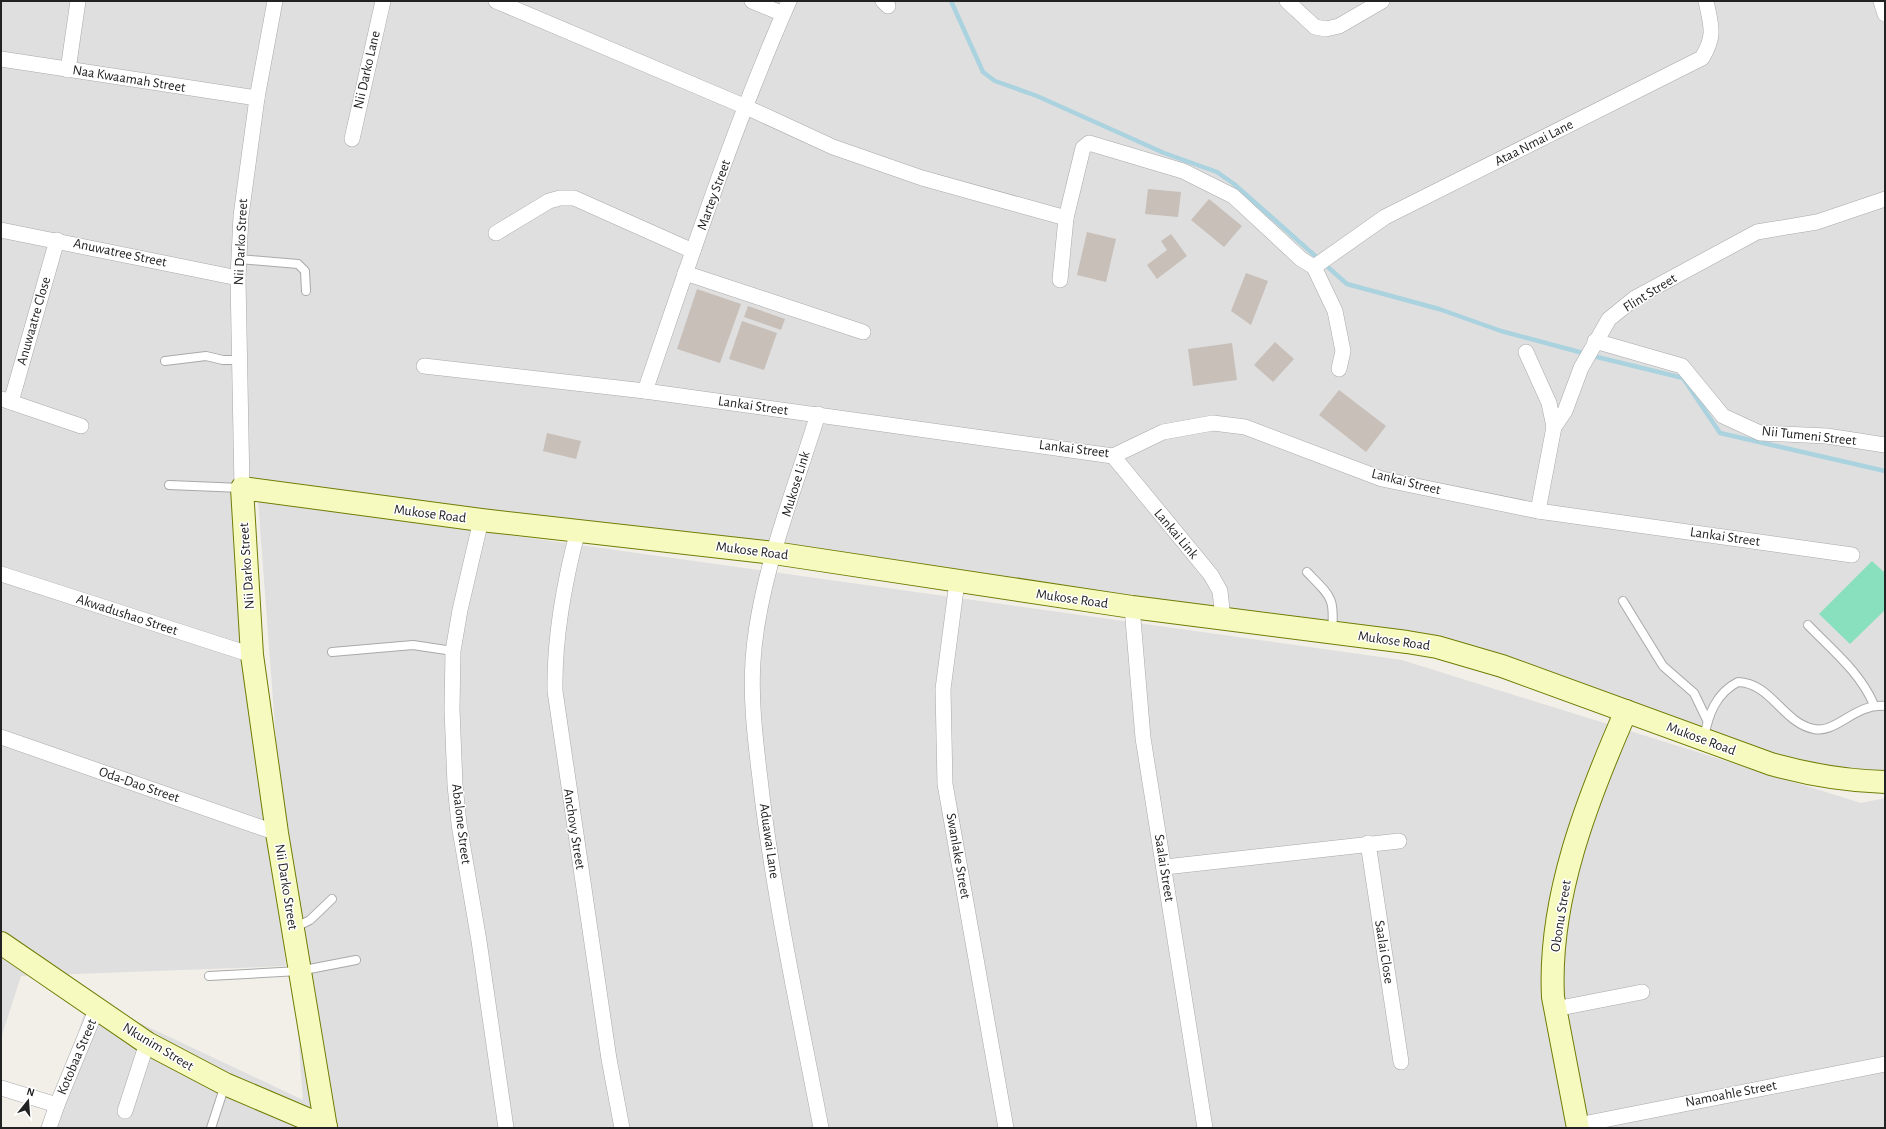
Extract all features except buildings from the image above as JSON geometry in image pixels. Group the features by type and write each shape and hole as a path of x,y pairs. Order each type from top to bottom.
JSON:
{"street":[{"path":"68,70 78,1"},
{"name":"Nii Darko Street","path":"275,1 257,98 240,216 238,278 242,488 252,655 277,833 326,1128"},
{"name":"Nii Darko Lane","path":"352,139 383,1"},
{"path":"496,1 746,107 833,147 914,176 1066,218"},
{"path":"752,1 786,8"},
{"path":"1287,1 1315,27 1326,29 1339,26 1382,1"},
{"name":"Ataa Nmai Lane","path":"1317,266 1334,252 1385,217 1702,58 1710,45 1712,31 1706,1"},
{"path":"1881,1 1885,14"},
{"name":"Martey Street","path":"645,391 685,273 746,107 786,8"},
{"name":"Naa Kwaamah Street","path":"1,59 257,98"},
{"path":"1060,280 1066,218 1083,148 1090,143 1183,171 1233,196 1301,259 1317,266 1335,311 1342,351 1339,369"},
{"path":"496,233 549,201 560,198 574,198 693,251"},
{"name":"Flint Street","path":"1538,511 1554,427 1565,411 1581,368 1595,341 1609,319 1635,298 1757,232 1817,222 1885,200"},
{"name":"Anuwatree Street","path":"1,230 57,240 238,278"},
{"name":"Anuwaatre Close","path":"57,240 6,401 81,426"},
{"path":"685,273 863,332"},
{"name":"Nii Tumeni Street","path":"1595,341 1682,366 1723,416 1760,433 1827,436 1885,445"},
{"path":"1526,352 1549,403 1554,427"},
{"name":"Lankai Street","path":"424,366 645,391 1113,456 1163,432 1213,423 1245,427 1382,479 1538,511 1852,555"},
{"name":"Mukose Link","path":"774,553 818,414"},
{"name":"Lankai Link","path":"1113,456 1211,575 1220,592 1223,619"},
{"name":"Mukose Road","path":"242,488 481,520 774,553 957,582 1132,607 1407,642 1466,655 1502,666 1626,711 1705,731 1771,764 1809,775 1860,782 1885,782"},
{"name":"Abalone Street","path":"481,520 460,610 453,651 452,702 455,785 466,868 480,941 506,1128"},
{"name":"Anchovy Street","path":"578,530 566,576 559,617 554,666 554,691 608,1051 622,1128"},
{"name":"Aduawai Lane","path":"774,553 761,605 756,636 751,706 770,863 821,1128"},
{"name":"Akwadushao Street","path":"1,574 252,655"},
{"name":"Swanlake Street","path":"957,582 943,689 945,784 1006,1128"},
{"name":"Saalai Street","path":"1132,607 1143,738 1205,1128"},
{"name":"Obonu Street","path":"1578,1126 1555,1009 1552,978 1564,886 1598,774 1626,711"},
{"name":"Oda-Dao Street","path":"1,737 277,833"},
{"path":"1164,867 1368,843 1399,841"},
{"name":"Saalai Close","path":"1368,843 1401,1062"},
{"name":"Nkunim Street","path":"1,943 146,1043 225,1084 326,1128"},
{"path":"1555,1009 1642,992"},
{"name":"Kotobaa Street","path":"49,1128 97,1008"},
{"path":"125,1111 146,1043"},
{"name":"Namoahle Street","path":"1578,1126 1885,1064"},
{"path":"1,1088 57,1105"}],"lane":[{"path":"239,259 298,264 305,271 306,291"},
{"path":"165,361 206,356 223,360 240,360"},
{"path":"169,485 242,488"},
{"path":"1307,572 1331,599 1334,610 1332,633"},
{"path":"1623,601 1663,666 1694,693 1705,731"},
{"path":"1808,625 1856,674 1867,688 1874,705"},
{"path":"332,652 413,645 453,651"},
{"path":"1705,731 1716,701 1724,691 1738,682 1754,684 1796,722 1805,727 1816,730 1826,730 1863,708 1874,705 1885,706"},
{"path":"293,928 310,920 332,899"},
{"path":"209,976 299,971 356,960"},
{"path":"211,1128 225,1084"}],"shaded area":[{"path":"1,1 1885,1 1885,774 1872,776 1769,756 1433,642 581,526 231,482 286,966 21,976 1,1038"},
{"path":"258,500 1402,660 1861,803 1885,798 1885,1128 46,1128 89,999 303,1100"}],"green space":[{"path":"1872,561 1885,573 1885,610 1850,644 1819,614"}],"waterway":[{"path":"951,1 983,72 995,81 1037,96 1164,153 1217,172 1234,184 1347,284 1439,309 1501,331 1583,353"},
{"path":"1593,356 1683,378 1720,433 1885,471"}]}
